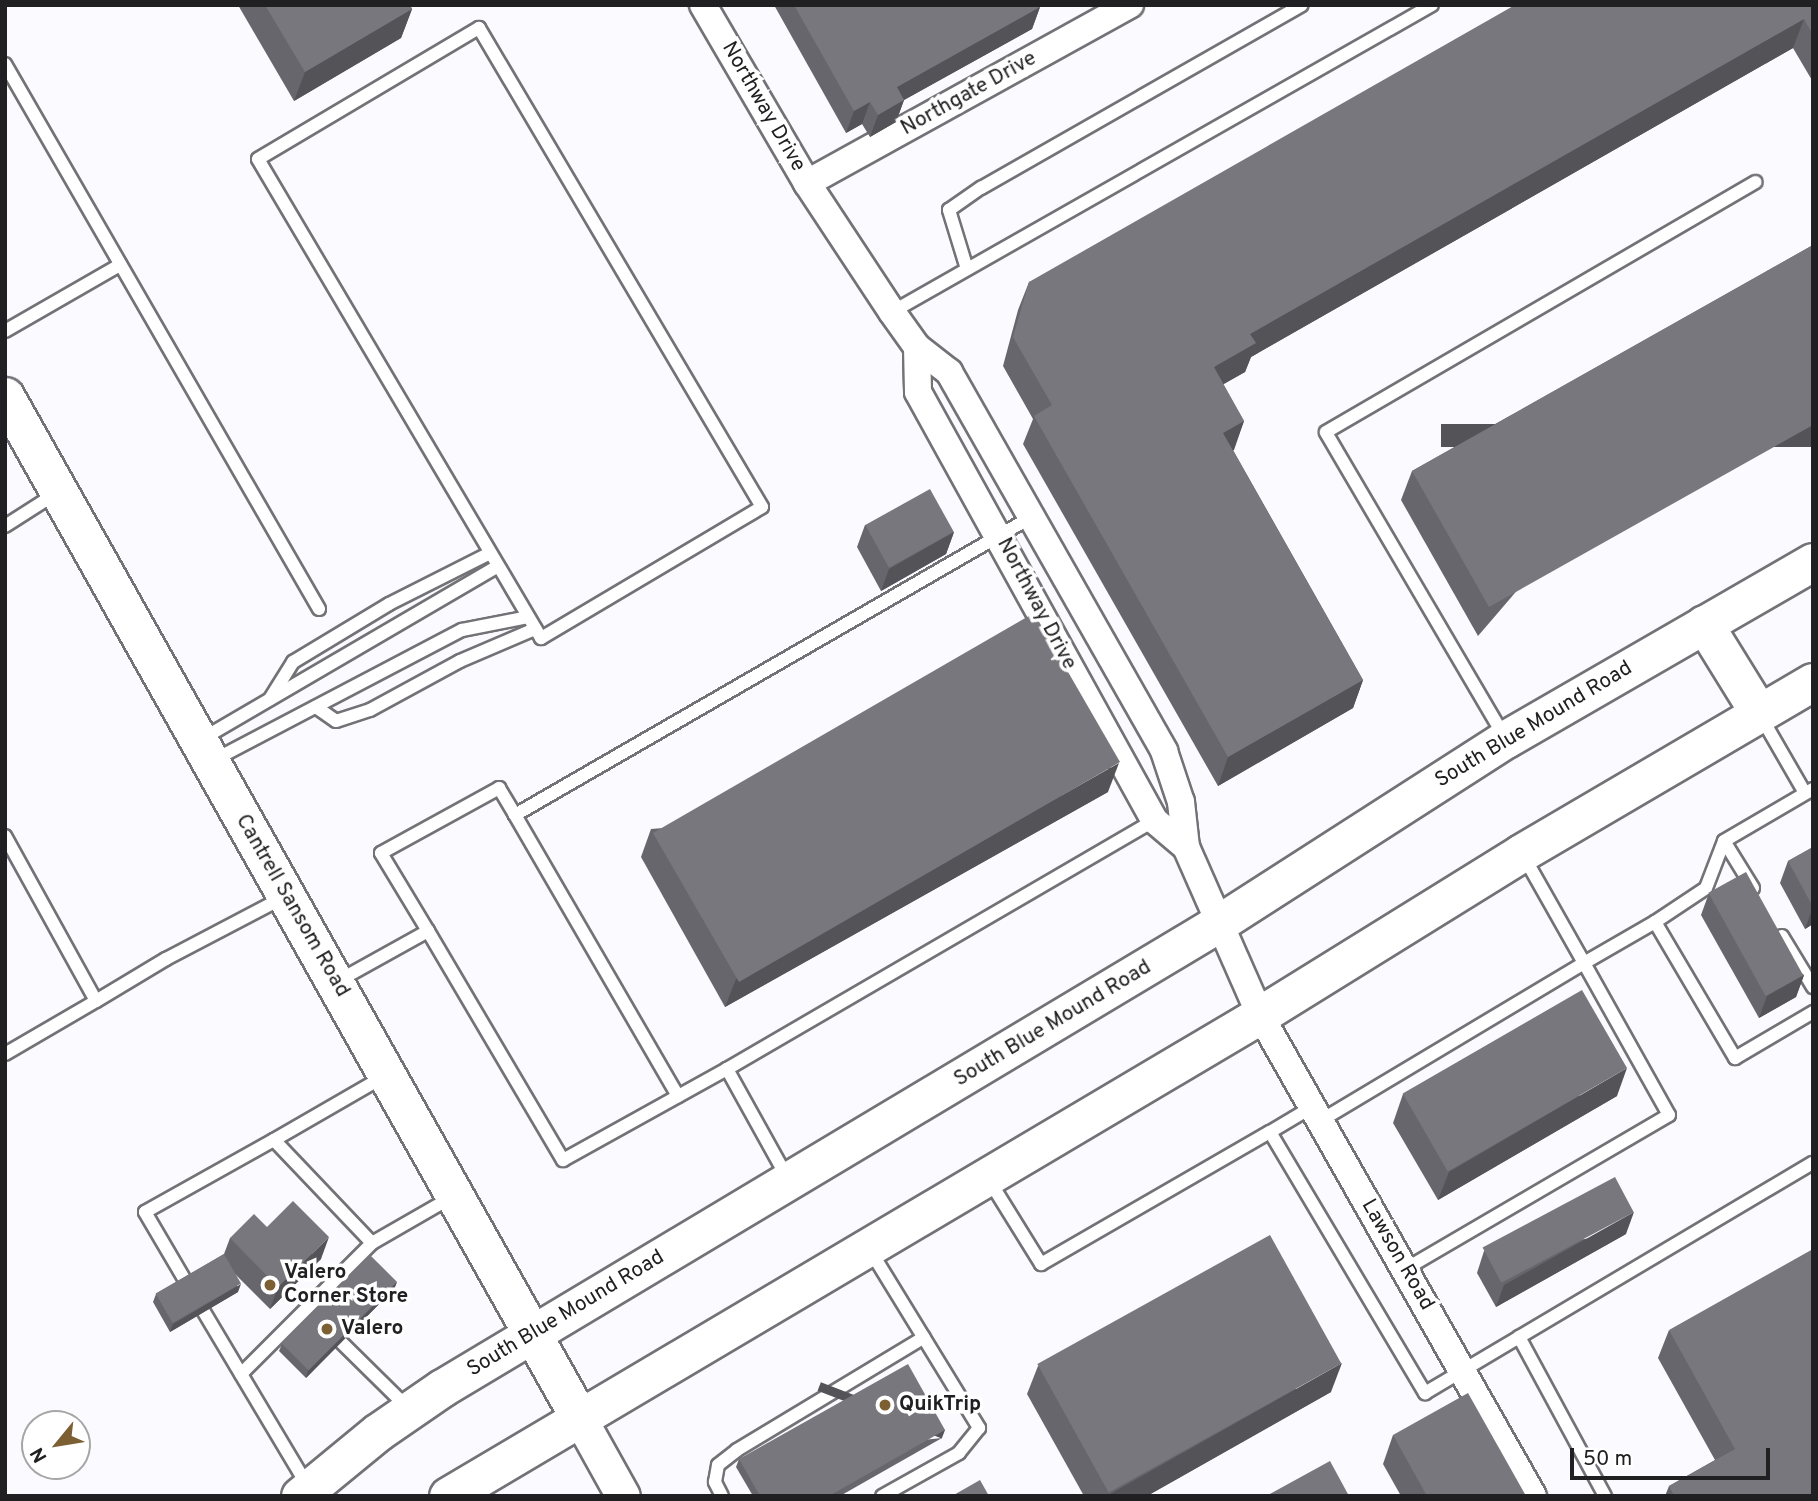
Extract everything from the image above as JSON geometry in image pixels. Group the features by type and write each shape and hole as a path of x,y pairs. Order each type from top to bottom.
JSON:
{"main road":[{"name":"Cantrell Sansom Road","path":"5,396 579,1417"},
{"name":"South Blue Mound Road","path":"304,1492 409,1409 1219,923 1506,739 1813,562"},
{"path":"1704,624 1759,713"},
{"path":"448,1496 1260,1015 1521,853 1813,682"}],"street":[{"name":"Northway Drive","path":"703,5 807,183 892,312 917,347 949,372 1164,751 1181,802 1186,847 1260,1015"},
{"name":"Northgate Drive","path":"807,183 1125,6"},
{"name":"Northway Drive","path":"917,347 918,392 1154,820 1186,847"},
{"name":"Lawson Road","path":"1260,1015 1534,1496"},
{"path":"579,1417 623,1496"}],"lane":[{"path":"967,268 949,210 981,188 1302,5"},
{"path":"892,312 1432,5"},
{"path":"479,28 762,507 541,638 498,566 257,159 479,28"},
{"path":"5,64 319,609"},
{"path":"1506,739 1326,432 1755,183"},
{"path":"5,331 120,265"},
{"path":"5,526 60,491"},
{"path":"516,815 1000,538 1032,516"},
{"path":"268,702 293,662 389,604 490,552"},
{"path":"204,751 268,702 498,566"},
{"path":"204,751 316,707 461,630 528,617"},
{"path":"316,707 337,721 370,710 460,661 535,629"},
{"path":"987,1177 1041,1264 1270,1132 1316,1114 1655,922 1706,888 1724,841 1809,791 1759,713"},
{"path":"678,1096 499,788 381,853 563,1160 678,1096 726,1069 1154,820"},
{"path":"5,836 96,1001"},
{"path":"1724,841 1758,897"},
{"path":"1405,1269 1669,1115 1521,853"},
{"path":"5,1054 166,959 285,896"},
{"path":"1772,919 1813,987"},
{"path":"1655,922 1735,1058 1813,1012"},
{"path":"336,982 428,931"},
{"path":"726,1069 790,1182"},
{"path":"186,1282 145,1212 388,1074"},
{"path":"1270,1132 1426,1393 1813,1163"},
{"path":"274,1140 372,1242"},
{"path":"241,1374 310,1313 372,1242 455,1195"},
{"path":"869,1248 979,1428 959,1453 882,1496"},
{"path":"204,1312 241,1374 304,1492"},
{"path":"722,1496 715,1482 718,1465 737,1450 924,1337"},
{"path":"1519,1337 1605,1496"},
{"path":"341,1342 409,1409"}],"building":[{"path":"265,5 410,5 412,9 305,72"},
{"path":"794,5 1040,7 897,87 904,100 878,115 870,102 854,111"},
{"path":"1515,5 1813,5 1813,35 1804,19 1250,334 1256,343 1214,367 1244,421 1223,433 1363,680 1228,757 1034,416 1052,405 1013,337 1029,282"},
{"path":"1813,245 1813,425 1489,607 1412,471"},
{"path":"930,489 954,532 889,568 865,525"},
{"path":"1034,613 1120,762 739,982 653,833"},
{"path":"1813,847 1813,907 1788,861"},
{"path":"1746,872 1803,975 1766,996 1708,893"},
{"path":"1582,990 1627,1068 1448,1171 1403,1094"},
{"path":"1615,1177 1634,1212 1501,1283 1483,1247"},
{"path":"293,1201 329,1237 278,1287 230,1238 254,1214 267,1227"},
{"path":"1270,1235 1341,1364 1109,1493 1037,1364"},
{"path":"1813,1249 1813,1496 1674,1496 1669,1486 1735,1449 1669,1330"},
{"path":"224,1254 241,1283 173,1323 156,1294"},
{"name":"Valero","path":"370,1255 397,1282 308,1370 282,1343"},
{"name":"QuikTrip","path":"908,1364 945,1430 829,1496 760,1496 739,1459"},
{"path":"1468,1393 1526,1496 1427,1496 1393,1435"},
{"path":"1330,1461 1349,1496 1268,1495"},
{"path":"980,1480 989,1496 952,1496"}],"place":[{"name":"Valero Corner Store","path":"270,1285"},
{"name":"Valero","path":"327,1329"},
{"name":"QuikTrip","path":"885,1405"}]}
